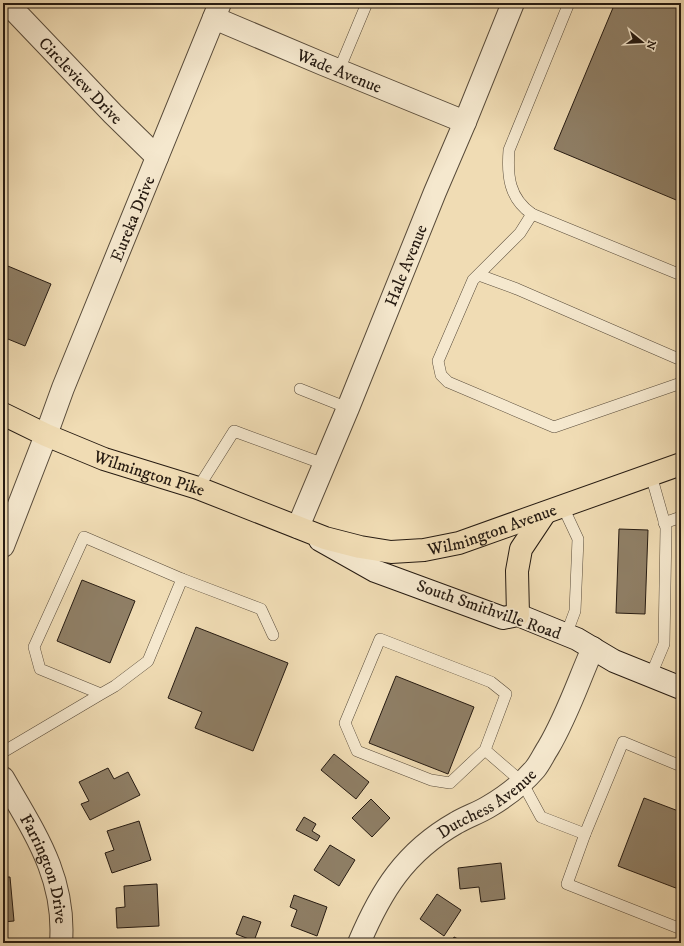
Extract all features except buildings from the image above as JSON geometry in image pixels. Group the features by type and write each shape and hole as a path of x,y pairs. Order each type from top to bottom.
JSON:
{"main road":[{"name":"Wilmington Pike","path":"3,414 46,435 104,459 198,488 298,527"},
{"name":"Wilmington Avenue","path":"298,527 325,538 360,547 390,552 424,550 459,543 681,464"},
{"path":"518,615 517,571 521,549 554,510"}],"street":[{"name":"Circleview Drive","path":"8,3 113,114 156,157"},
{"name":"Hale Avenue","path":"298,527 348,408 434,192 465,122 513,3"},
{"name":"Eureka Drive","path":"46,435 63,388 217,10"},
{"name":"Wade Avenue","path":"217,10 338,70 465,122"},
{"path":"3,546 46,435"},
{"name":"South Smithville Road","path":"298,527 375,571 504,618 518,615 566,635 593,648 614,661 681,688"},
{"name":"Dutchess Avenue","path":"359,943 367,924 388,885 408,860 430,840 456,823 490,806 522,782 536,768 557,732 593,648"},
{"name":"Farrington Drive","path":"3,778 38,837 52,870 60,899 62,925 61,943"}],"lane":[{"path":"338,70 367,3"},
{"path":"569,3 510,150 508,169 510,185 516,198 532,214 681,275"},
{"path":"532,214 520,233 474,280 438,361 441,375 448,382 554,427 681,383"},
{"path":"479,275 517,289 681,360"},
{"path":"300,389 348,408"},
{"path":"198,488 234,431 324,464"},
{"path":"651,475 666,528 664,644 651,675"},
{"path":"554,510 578,539 575,611 566,635"},
{"path":"664,523 681,517"},
{"path":"101,694 40,669 34,647 84,537 182,579 261,609 273,635"},
{"path":"3,752 115,686 148,661 182,579"},
{"path":"380,638 491,682 506,694 485,750 450,783 431,780 358,751 345,724 380,638"},
{"path":"681,766 623,742 585,834 567,884 681,929"},
{"path":"485,750 522,782 541,817 585,834"}]}
